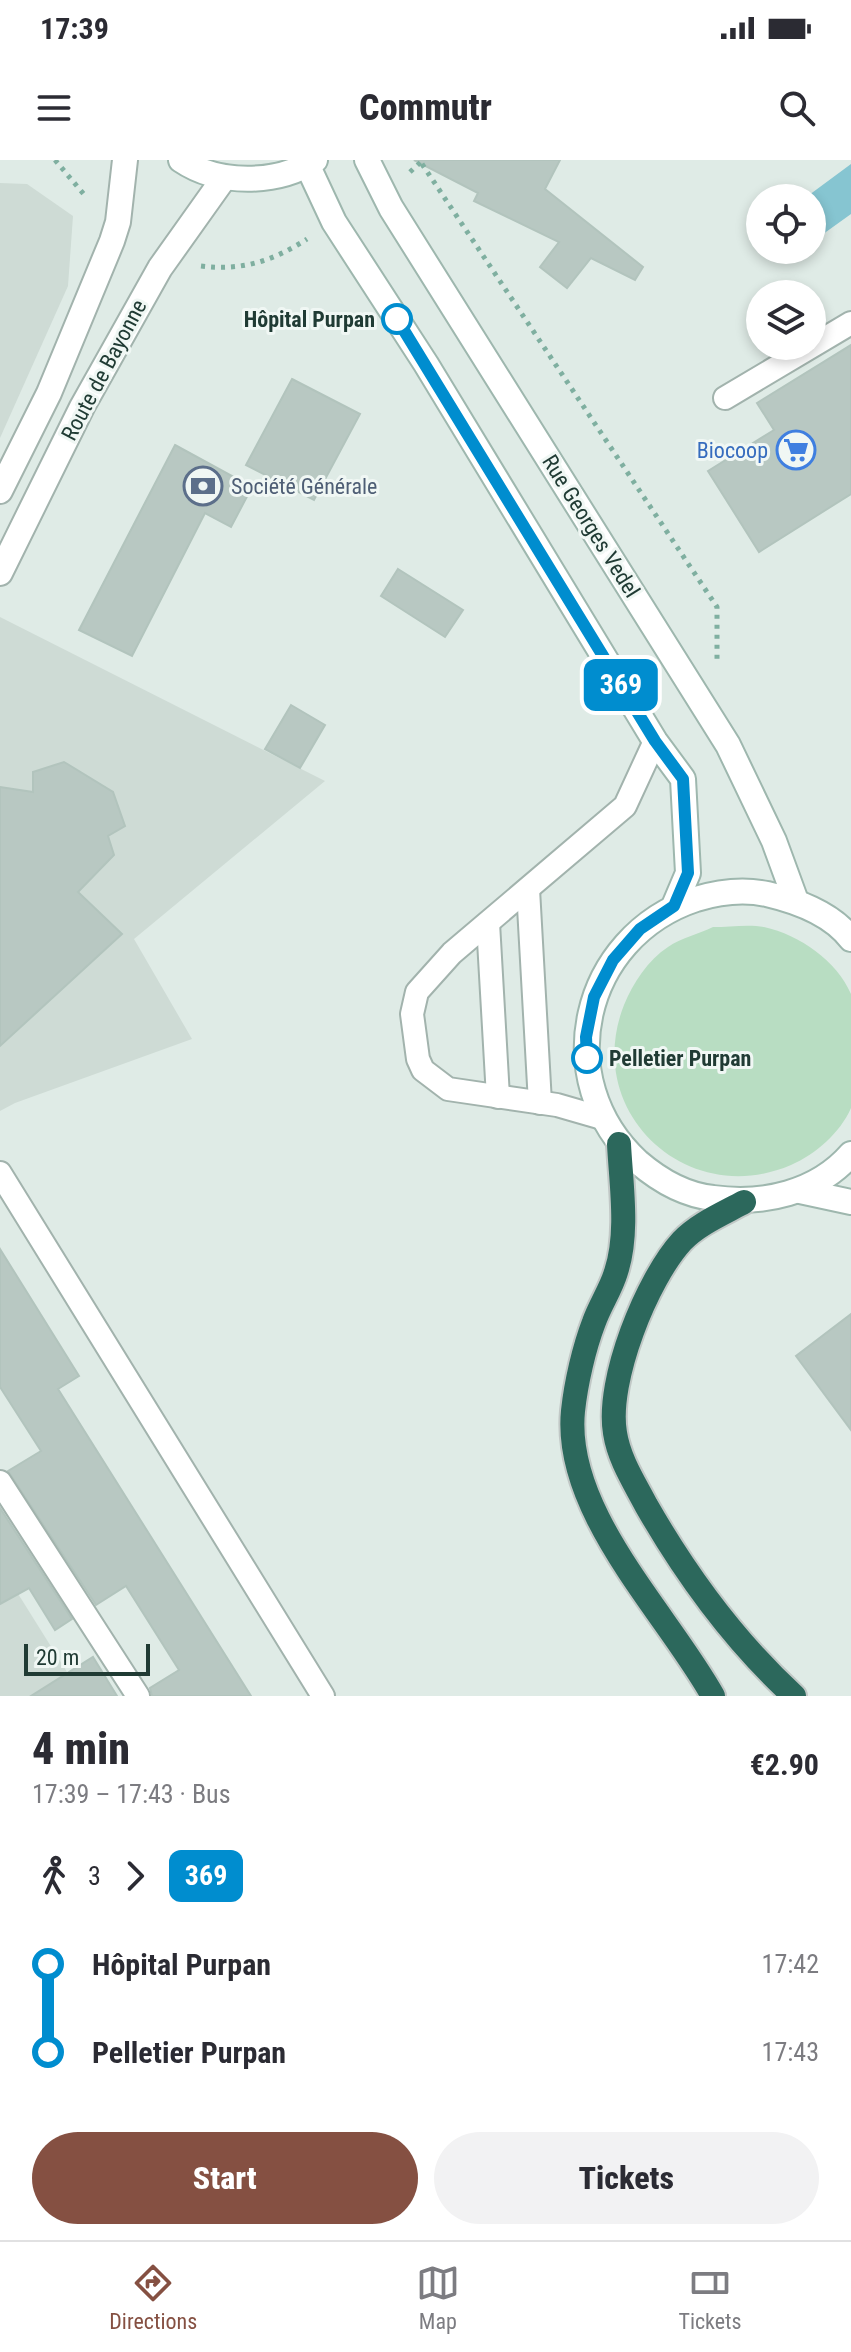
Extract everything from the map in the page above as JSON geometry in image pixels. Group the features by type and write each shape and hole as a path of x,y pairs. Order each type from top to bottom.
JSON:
{"highway":[{"path":"619,1144 623,1212 617,1269 593,1323 576,1397 573,1412 575,1452 592,1507 616,1553 692,1659 713,1696"},
{"path":"744,1202 682,1241 648,1294 627,1343 617,1388 614,1431 627,1470 679,1563 760,1665 794,1696"}],"main road":[{"name":"Route de Bayonne","path":"0,491 49,393 112,241 118,222 125,160"},
{"path":"181,160 224,178 261,178 309,162 334,222 419,353 655,741 683,779 688,873 674,906"},
{"name":"Rue Georges Vedel","path":"367,160 399,221 728,745 774,841 796,901"},
{"name":"Route de Bayonne","path":"0,573 82,407 160,268 224,178"},
{"path":"851,939 844,930 796,901 756,892 718,892 674,906 640,929 613,960 594,997 586,1037 589,1079 602,1118 619,1144 654,1176 682,1190 697,1196 744,1202 800,1191 841,1165 851,1154"},
{"path":"800,1191 851,1202"}],"lane":[{"path":"725,398 851,323"},
{"path":"602,1118 549,1104 448,1089 423,1070 418,1059 412,1014 417,992 452,953 625,806 655,741"},
{"path":"528,889 538,1060 549,1104"},
{"path":"488,923 498,1097"},
{"path":"0,1173 323,1696"},
{"path":"0,1482 138,1696"}],"path":[{"path":"55,160 90,202"},
{"path":"423,162 717,607 717,662 725,674"},
{"path":"202,267 245,268 286,252"}],"shaded area":[{"path":"0,183 27,184 73,216 68,286 0,438"},
{"path":"0,617 325,781 134,939 192,1039 0,1111"},
{"path":"0,1565 82,1696 0,1696"}],"green space":[{"path":"758,926 791,936 827,960 851,994 851,1108 834,1134 809,1155 791,1165 752,1175 715,1174 681,1162 652,1142 631,1114 618,1081 615,1044 624,1005 637,980 654,958 668,947 713,927"}],"water":[{"path":"851,164 851,214 826,232 826,184"}],"building":[{"path":"414,160 560,160 545,189 643,267 635,280 591,258 567,288 540,267 559,242 474,201 478,193"},
{"name":"Biocoop","path":"851,345 851,494 759,552 708,471 774,430 757,403"},
{"path":"292,379 360,414 314,500 246,465"},
{"path":"175,445 252,487 231,527 205,513 132,656 79,630"},
{"path":"398,569 463,610 445,637 381,596"},
{"path":"291,705 325,725 300,768 265,749"},
{"path":"64,762 113,792 125,826 108,836 114,855 78,892 122,934 0,1046 0,787 33,792 33,772"},
{"path":"0,1249 79,1376 58,1389 251,1696 152,1696 150,1688 179,1670 126,1586 96,1605 8,1471 41,1451 0,1387"},
{"path":"851,1314 851,1430 796,1356"},
{"path":"0,1508 72,1619 55,1630 29,1588 0,1604"},
{"path":"93,1657 117,1696 31,1696"}],"bus line":[{"name":"369","path":"397,319 655,741 683,779 688,873 674,906 640,929 613,960 594,997 586,1037 587,1058"}],"place":[{"name":"Hôpital Purpan","path":"397,319"},
{"name":"Biocoop","path":"796,450"},
{"name":"Société Générale","path":"203,486"},
{"name":"Pelletier Purpan","path":"587,1058"}]}
